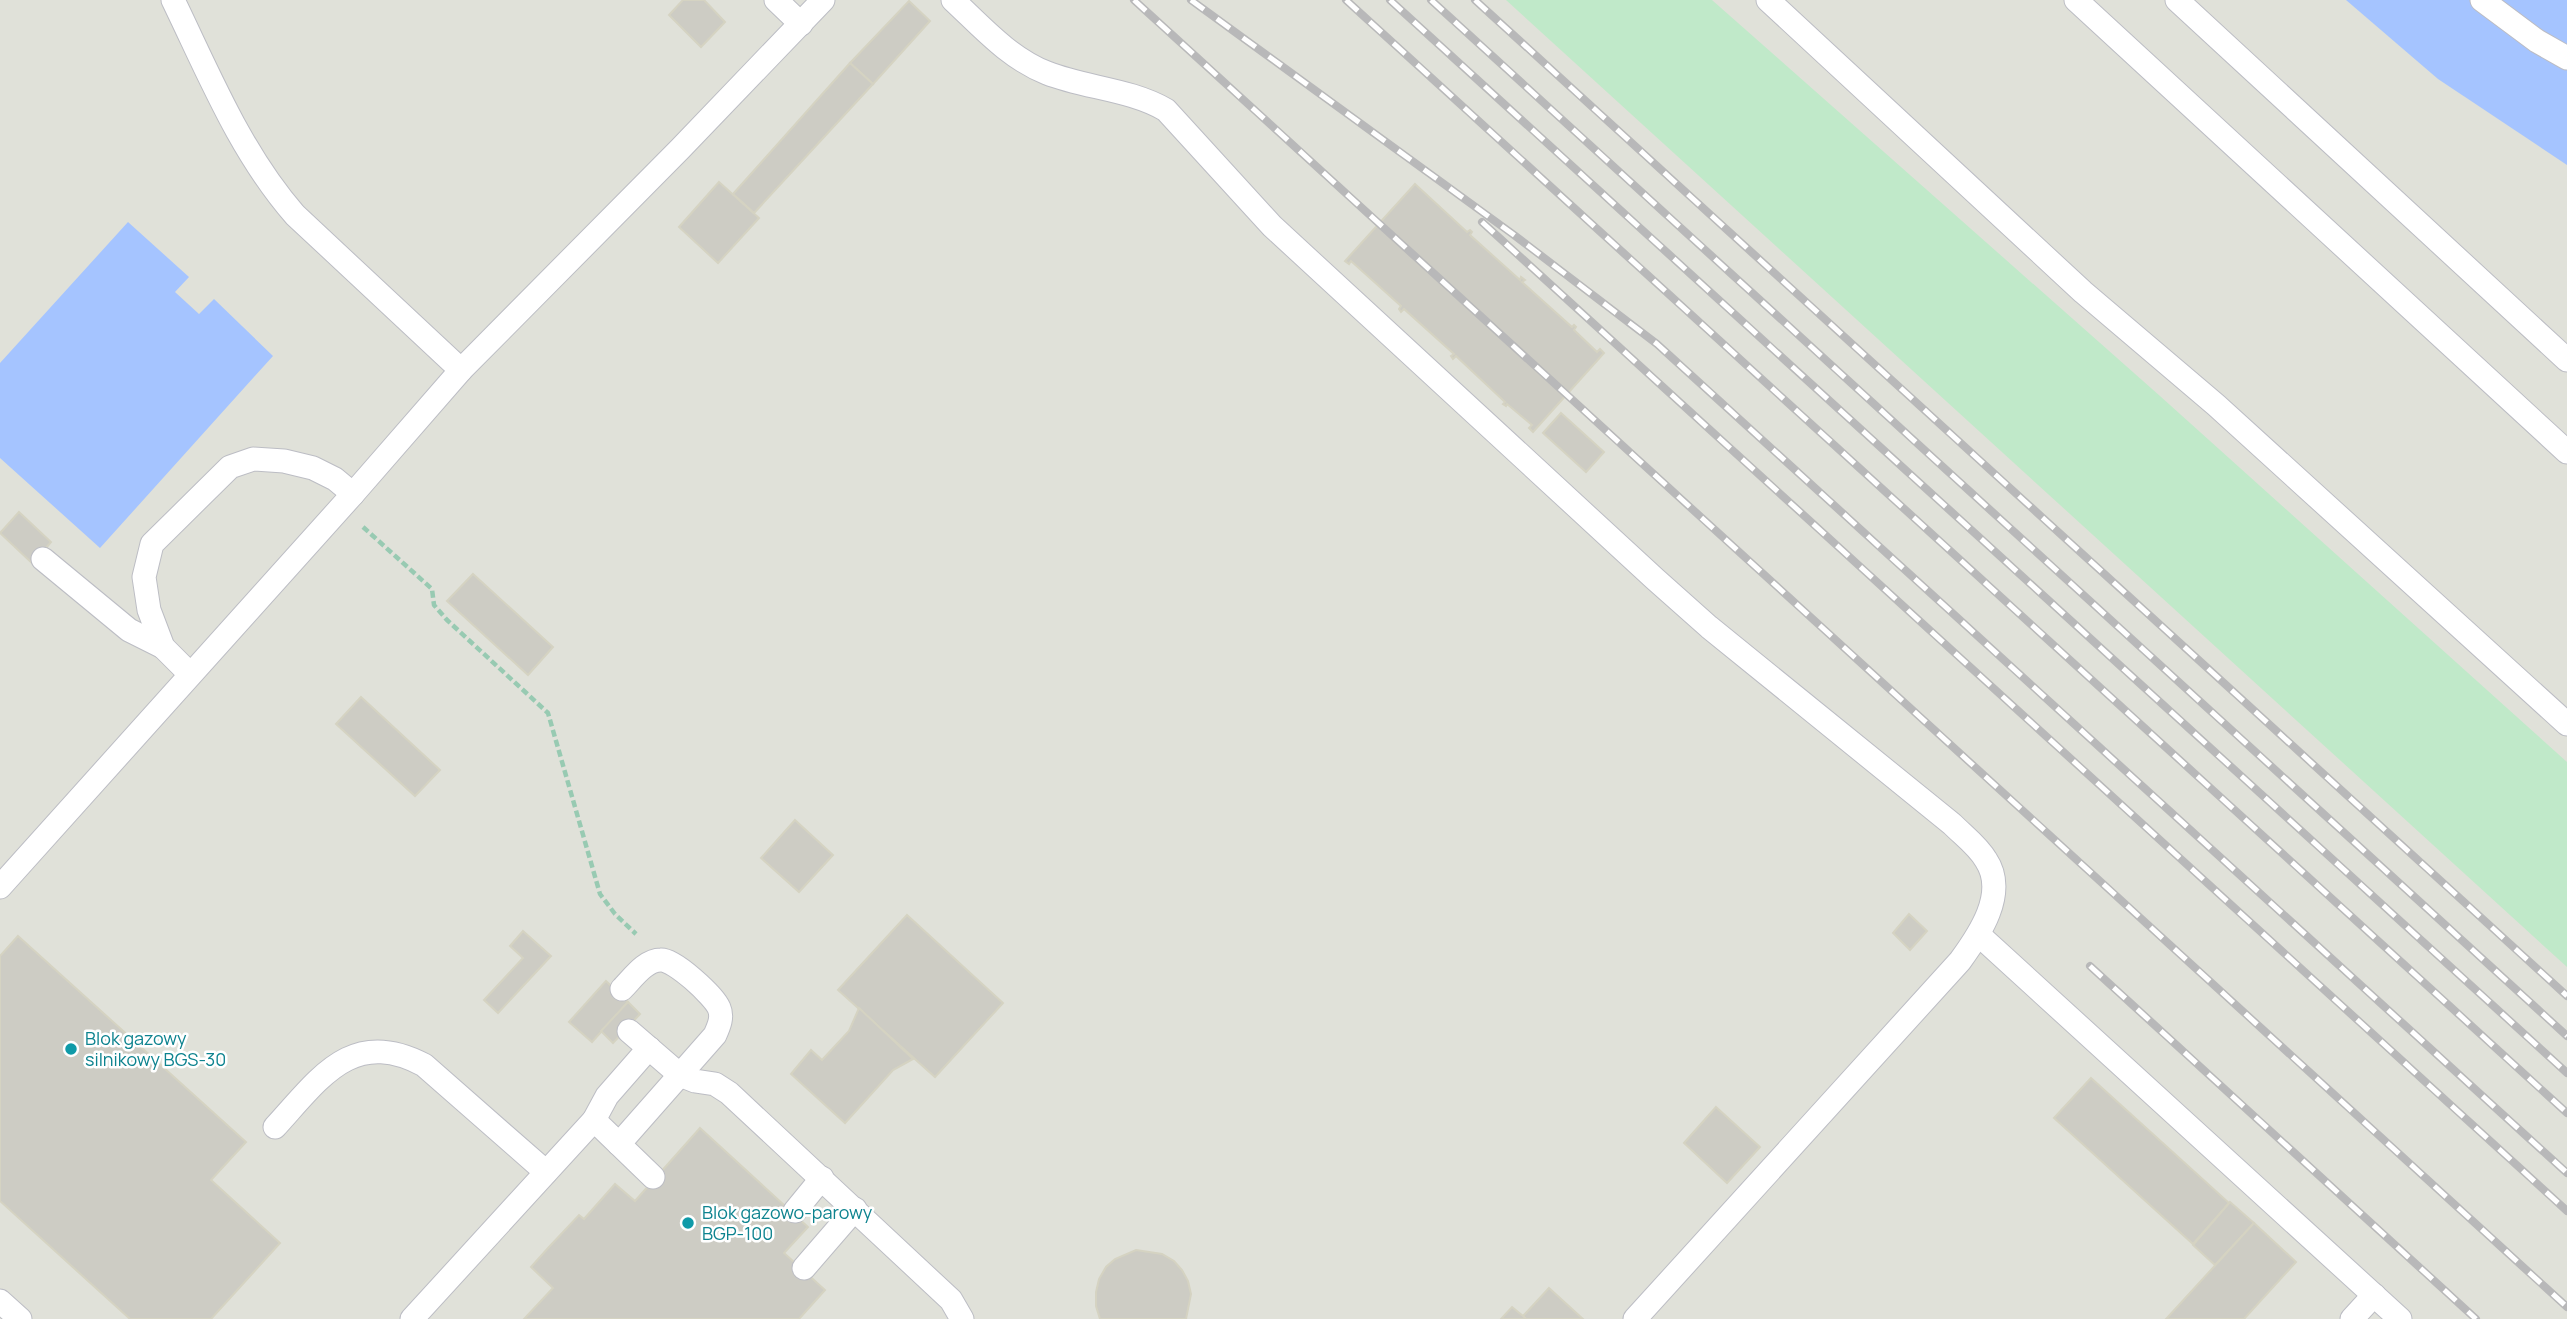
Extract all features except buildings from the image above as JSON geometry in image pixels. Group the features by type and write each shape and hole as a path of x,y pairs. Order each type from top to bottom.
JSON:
{"lane":[{"path":"173,0 239,135 257,168 275,192 295,215 461,370"},
{"path":"776,0 801,24"},
{"path":"0,887 461,370 823,0"},
{"path":"953,0 1008,51 1026,63 1073,81 1153,102 1166,110 1272,226 1655,579 1709,627 1952,824 1987,861 1993,876 1988,914 1979,935 1960,961 1635,1319"},
{"path":"1768,0 2083,292 2216,405 2567,724"},
{"path":"2076,0 2567,452"},
{"path":"2177,0 2567,360"},
{"path":"2482,0 2537,41 2567,58"},
{"path":"163,647 149,611 144,577 152,544 230,467 253,459 284,461 324,472 347,501"},
{"path":"43,559 129,630 163,647 191,674"},
{"path":"1979,935 2400,1319"},
{"path":"619,1144 715,1035 721,1021 720,1009 713,999 675,964 664,959 653,961 622,989"},
{"path":"629,1031 680,1074 695,1081 715,1084 729,1093 951,1300 961,1319"},
{"path":"412,1319 594,1120 607,1096 649,1048"},
{"path":"275,1127 326,1072 354,1055 375,1051 402,1054 424,1065 547,1172"},
{"path":"594,1120 653,1177"},
{"path":"795,1210 822,1178"},
{"path":"804,1268 855,1209"},
{"path":"2352,1319 2374,1295"},
{"path":"0,1301 20,1319"}],"path":[{"path":"347,501 432,589 434,605 447,620 548,713 600,894 615,914 664,959"}],"shaded area":[{"path":"0,0 2567,0 2567,1319 0,1319"}],"green space":[{"path":"1506,0 1712,0 2160,396 2567,762 2567,967"}],"water":[{"path":"2346,0 2567,0 2567,165 2438,79"},
{"path":"128,222 189,277 175,292 199,314 214,299 273,356 100,548 0,458 0,363"}],"railway":[{"path":"1134,0 2567,1307"},
{"path":"1191,0 1514,235 1657,344 2567,1173"},
{"path":"1346,0 2567,1113"},
{"path":"1390,0 2567,1073"},
{"path":"1431,0 2567,1036"},
{"path":"1475,0 2567,996"},
{"path":"1482,222 2567,1211"},
{"path":"2090,966 2476,1319"}],"place":[{"name":"Blok gazowy silnikowy BGS-30","path":"71,1049"},
{"name":"Blok gazowo-parowy BGP-100","path":"688,1223"}]}
